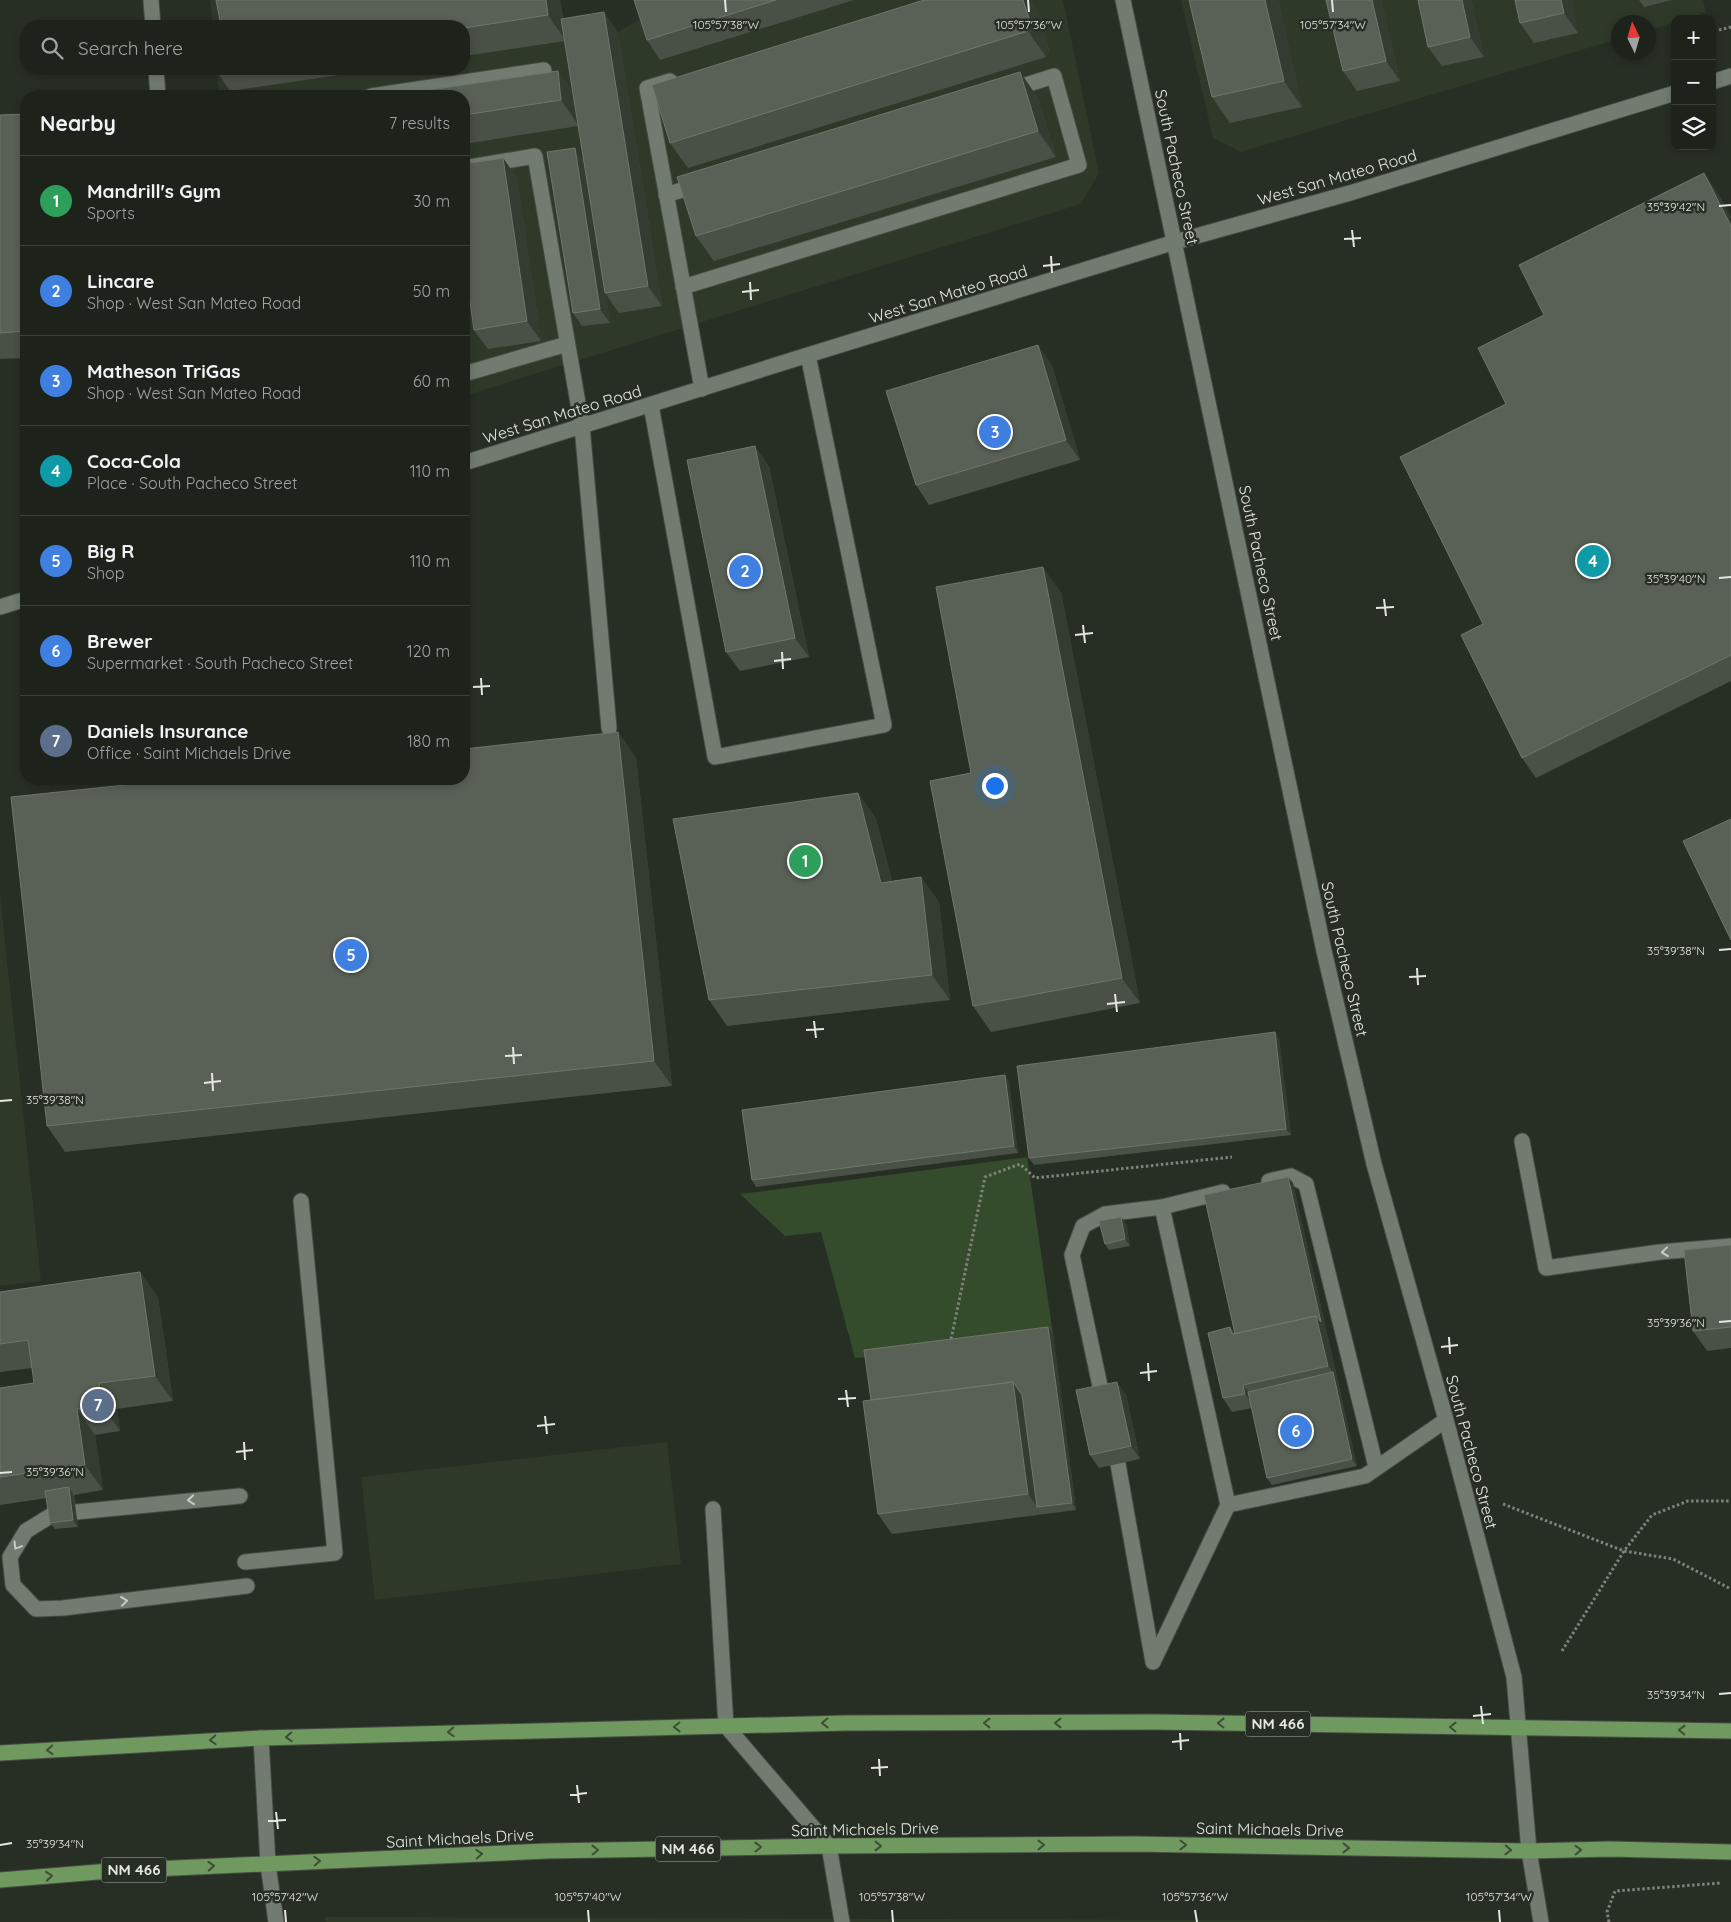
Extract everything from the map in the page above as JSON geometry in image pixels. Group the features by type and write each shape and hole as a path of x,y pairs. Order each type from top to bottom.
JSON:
{"main road":[{"name":"NM 466","path":"0,1753 261,1738 845,1723 1154,1722 1731,1731"},
{"name":"Saint Michaels Drive","path":"0,1880 110,1871 547,1851 829,1846 1134,1844 1529,1851 1610,1849 1731,1852"}],"street":[{"path":"151,0 153,20"},
{"name":"South Pacheco Street","path":"1123,0 1324,951 1374,1164 1446,1420 1514,1677 1529,1851 1542,1922"},
{"path":"411,90 544,70"},
{"path":"156,75 158,90"},
{"path":"683,287 1079,165 1054,76 997,94"},
{"path":"1716,81 1731,76"},
{"path":"685,77 646,88 702,389"},
{"name":"West San Mateo Road","path":"470,461 1175,242 1350,193 1671,94"},
{"path":"470,167 535,156 582,426 609,728"},
{"path":"666,194 714,180"},
{"path":"470,372 567,344"},
{"path":"651,405 715,757 884,725 808,355"},
{"path":"0,608 20,601"},
{"path":"1522,1141 1546,1268 1660,1252 1731,1246"},
{"path":"1254,1185 1291,1176 1306,1184 1376,1467"},
{"path":"1103,1400 1072,1255 1083,1226 1105,1214 1162,1207 1236,1189"},
{"path":"245,1562 335,1553 301,1201"},
{"path":"1118,1464 1152,1662 1228,1505 1162,1207"},
{"path":"1228,1505 1365,1476 1446,1420"},
{"path":"76,1512 240,1496"},
{"path":"713,1509 726,1726 829,1846 842,1922"},
{"path":"52,1515 26,1531 10,1558 13,1585 36,1609 63,1608 247,1586"},
{"path":"261,1738 268,1864 276,1922"}],"path":[{"path":"1720,30 1731,27"},
{"path":"950,1347 985,1177 1020,1164 1035,1178 1232,1157"},
{"path":"1562,1651 1624,1551 1652,1515 1688,1501 1731,1501"},
{"path":"1503,1504 1624,1551 1673,1559 1731,1589"},
{"path":"1609,1922 1607,1912 1614,1891 1723,1883"}],"shaded area":[{"path":"210,0 560,0 566,40 618,32 647,15 697,0 1063,0 1099,173 1081,204 470,394 470,90 219,90 217,75 470,75 470,20 212,20"},
{"path":"1181,0 1703,0 1706,12 1697,15 1671,15 1671,23 1656,28 1656,15 1611,15 1611,41 1241,152 1213,138"},
{"path":"0,894 41,1281 0,1286"},
{"path":"667,1442 681,1564 375,1600 361,1477"},
{"path":"325,1917 1499,1921 1499,1922 326,1922"}],"green space":[{"path":"1027,1157 1053,1334 855,1358 821,1232 785,1236 740,1194"}],"building":[{"path":"216,0 546,0 548,15 470,27 470,20 220,20"},
{"path":"634,0 776,0 647,40"},
{"path":"924,0 1023,0 1031,24 1028,31 670,143 652,85"},
{"path":"1189,0 1265,0 1284,81 1212,97"},
{"path":"1326,0 1372,0 1386,61 1343,71"},
{"path":"1418,0 1462,0 1470,37 1428,47"},
{"path":"1515,0 1561,0 1564,13 1520,23"},
{"path":"604,12 648,286 605,293 561,19"},
{"path":"558,71 561,100 470,114 470,90 430,90"},
{"path":"1020,72 1038,131 696,236 677,177"},
{"path":"20,114 20,331 0,333 0,115"},
{"path":"575,148 600,309 573,313 547,152"},
{"path":"503,158 527,321 474,330 470,302 470,163"},
{"path":"1704,173 1731,226 1731,655 1522,758 1461,635 1483,624 1400,457 1506,404 1478,348 1544,315 1519,265"},
{"path":"1038,345 1066,440 916,485 886,391"},
{"path":"755,446 795,638 726,652 687,460"},
{"path":"1043,567 1122,978 973,1006 930,781 971,773 936,587"},
{"path":"618,732 654,1061 47,1126 11,797 125,785 470,785 470,748"},
{"path":"858,793 881,883 921,877 932,975 709,1000 673,819"},
{"path":"1731,819 1731,940 1683,841"},
{"path":"1275,1032 1286,1129 1029,1158 1017,1066"},
{"path":"1005,1075 1014,1146 752,1180 742,1110"},
{"path":"1288,1177 1321,1322 1316,1316 1235,1334 1204,1195"},
{"path":"1121,1217 1125,1239 1105,1244 1099,1221"},
{"path":"1731,1245 1731,1327 1693,1331 1684,1250"},
{"path":"140,1272 155,1376 99,1383 102,1405 77,1409 85,1465 0,1477 0,1388 34,1383 28,1340 0,1344 0,1292"},
{"path":"1316,1316 1328,1366 1243,1385 1245,1394 1223,1398 1208,1333 1230,1327 1232,1334"},
{"path":"1048,1327 1072,1503 1037,1507 1022,1395 1013,1382 871,1400 864,1350"},
{"path":"1333,1372 1352,1459 1267,1478 1248,1392"},
{"path":"1013,1382 1028,1494 878,1514 863,1401"},
{"path":"1117,1382 1131,1446 1090,1455 1076,1390"},
{"path":"69,1487 73,1520 50,1523 45,1491"}],"place":[{"name":"Matheson TriGas","path":"995,432"},
{"name":"Coca-Cola","path":"1593,561"},
{"name":"Lincare","path":"745,571"},
{"name":"Mandrill's Gym","path":"805,861"},
{"name":"Big R","path":"351,955"},
{"name":"Daniels Insurance","path":"98,1405"},
{"name":"Brewer","path":"1296,1431"}]}
